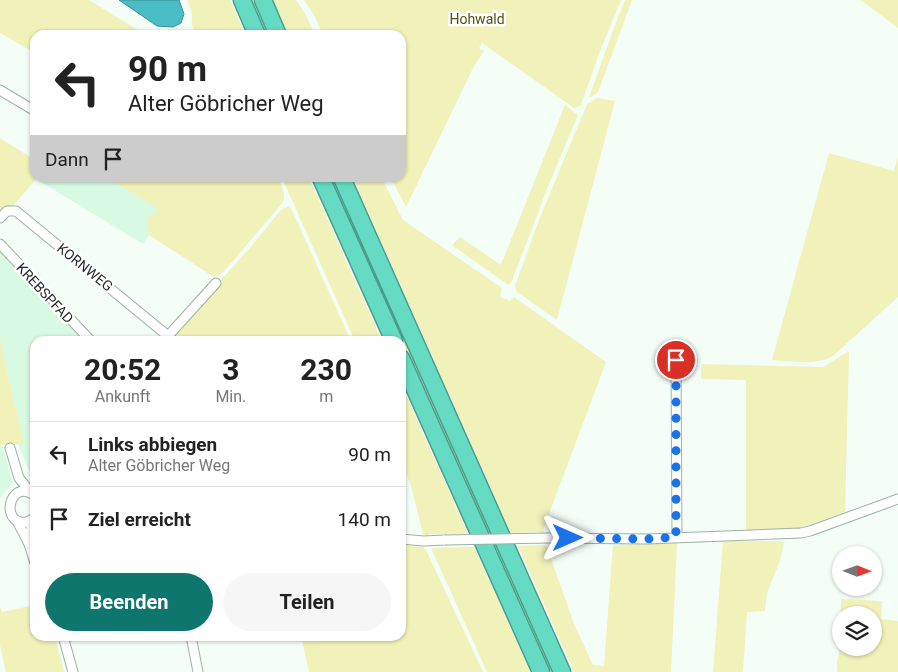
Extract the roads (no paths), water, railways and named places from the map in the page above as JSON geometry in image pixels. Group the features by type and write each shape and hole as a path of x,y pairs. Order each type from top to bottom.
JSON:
{"highway":[{"path":"242,0 256,30"},
{"path":"262,0 276,30"},
{"path":"323,182 392,336"},
{"path":"344,182 562,672"},
{"path":"406,369 542,672"}],"street":[{"path":"0,90 30,109"},
{"name":"KORNWEG","path":"0,218 7,211 16,211 162,336"},
{"name":"KREBSPFAD","path":"0,244 86,336"},
{"name":"KORNWEG","path":"169,336 216,283"},
{"path":"676,360 676,537"},
{"path":"10,448 19,478 30,491"},
{"path":"16,493 19,478"},
{"path":"30,494 24,491 16,493 3,509 17,521 25,522 30,520"},
{"path":"406,539 424,541 548,538 647,539 801,533 898,498"},
{"path":"17,521 30,547"},
{"path":"29,544 30,539"},
{"path":"64,641 73,672"},
{"path":"192,641 198,672"}],"water":[{"path":"119,0 179,0 184,14 181,23 173,27 157,26"}],"park label":[{"name":"Hohwald","path":"477,19"}]}
